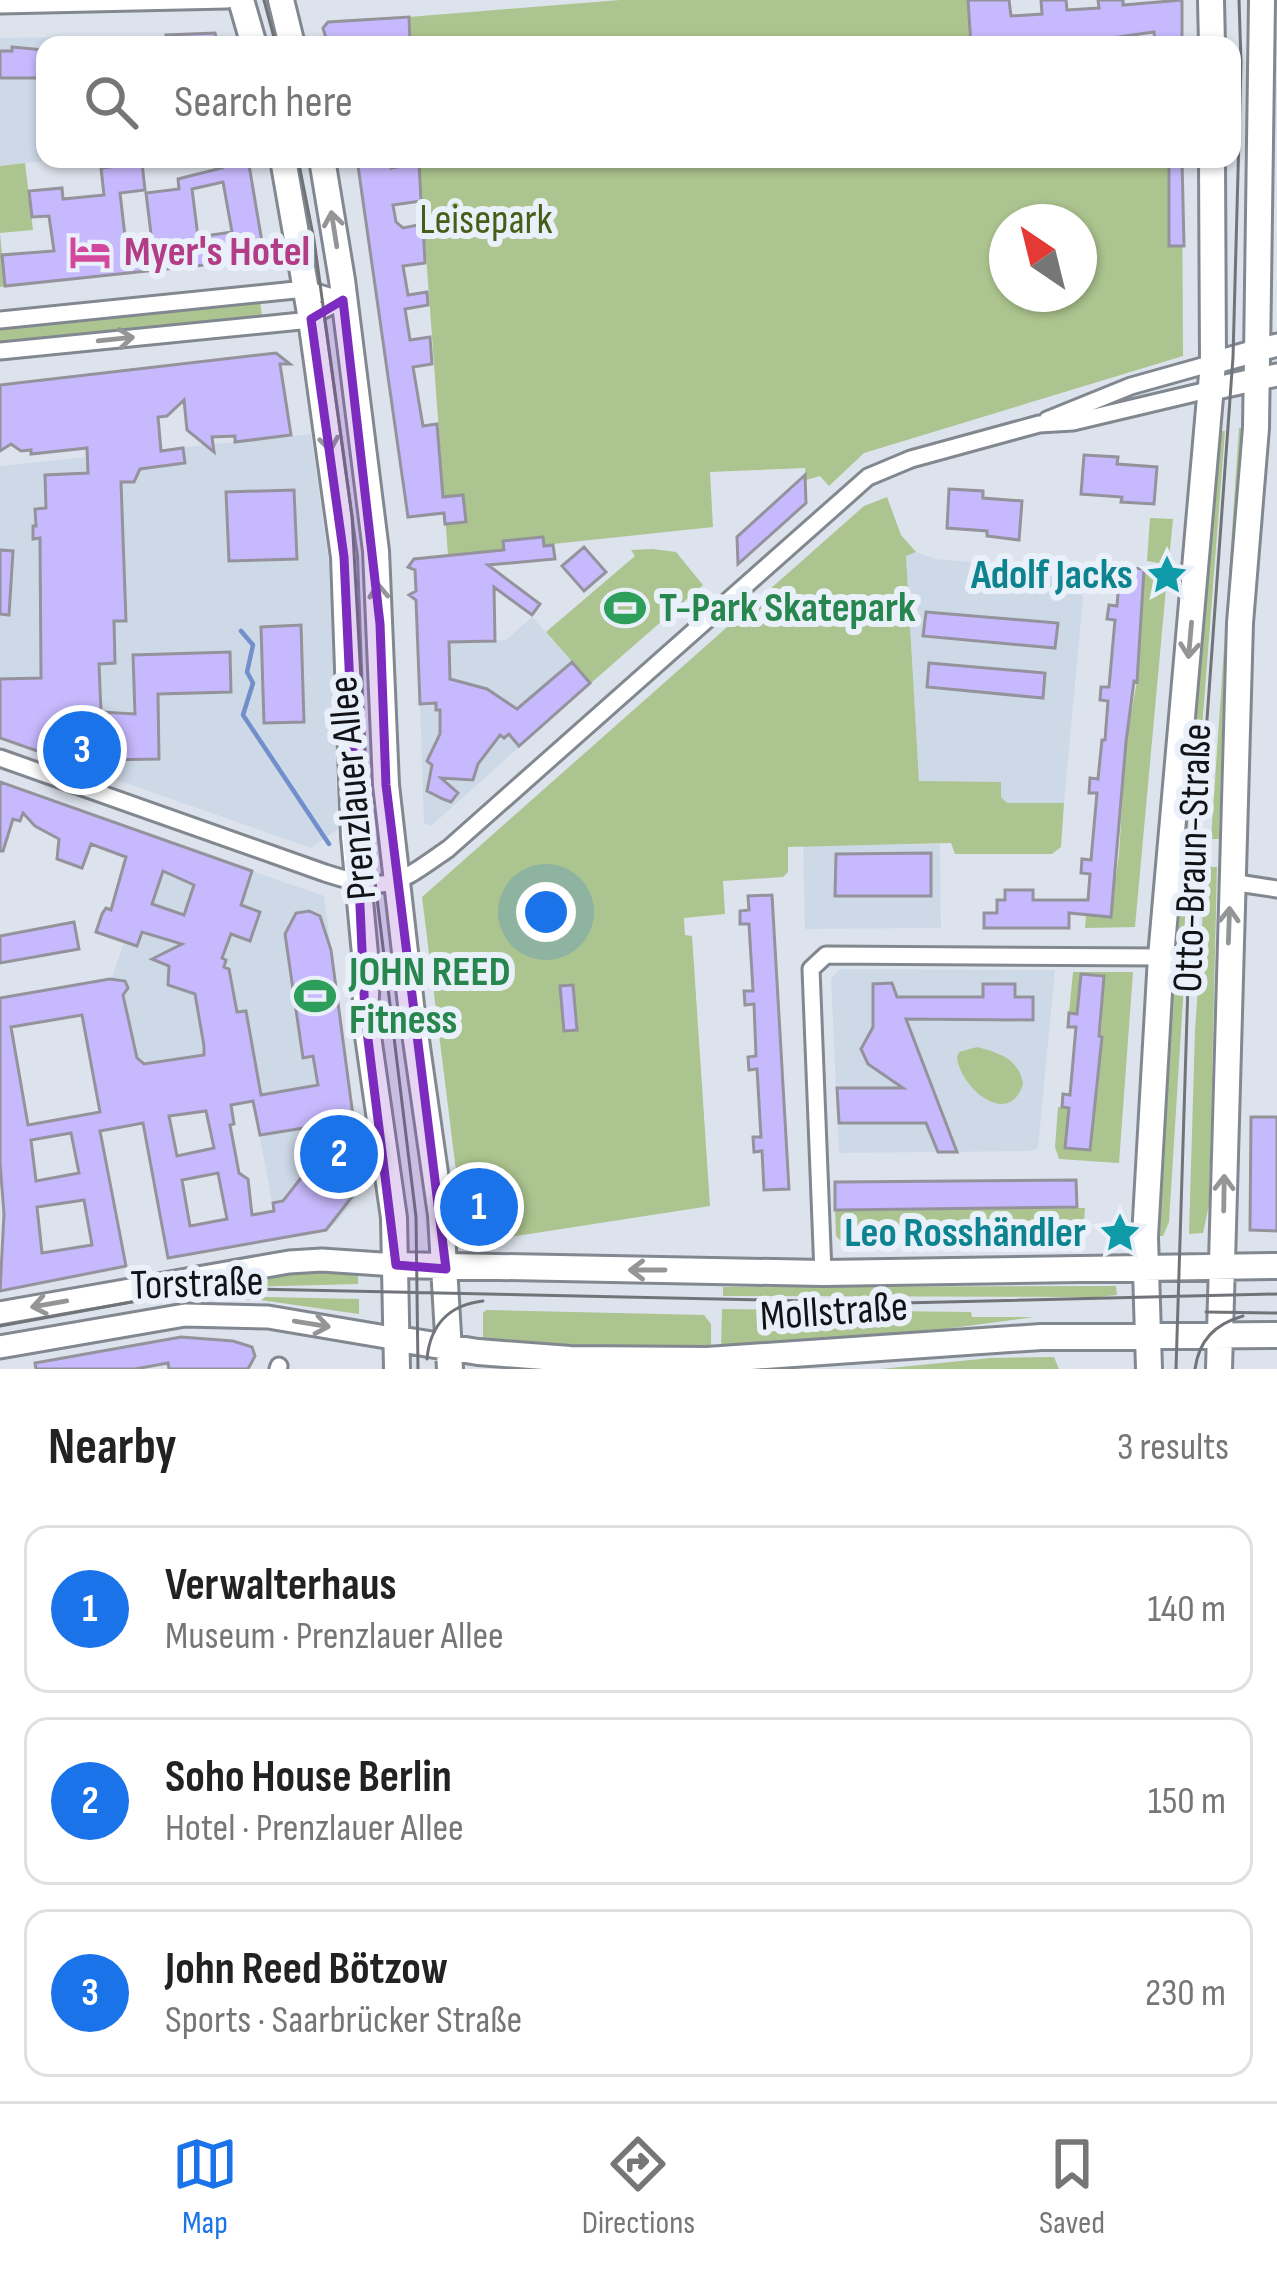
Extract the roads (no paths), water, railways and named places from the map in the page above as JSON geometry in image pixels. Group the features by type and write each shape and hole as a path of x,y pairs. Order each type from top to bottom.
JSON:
{"main road":[{"path":"241,0 251,36"},
{"path":"281,0 290,36"},
{"path":"1211,0 1212,36"},
{"name":"Otto-Braun-Straße","path":"1219,1369 1240,622 1267,348 1262,0"},
{"name":"Prenzlauer Allee","path":"285,168 344,557 367,976 365,1015 394,1218 397,1369"},
{"name":"Prenzlauer Allee","path":"323,168 376,551 386,785 446,1269 450,1359"},
{"name":"Otto-Braun-Straße","path":"1149,1369 1146,1269 1161,957 1212,389 1212,168"},
{"path":"1213,363 1267,348"},
{"path":"1212,389 1266,377"},
{"name":"Torstraße","path":"0,1313 289,1262 396,1265"},
{"name":"Mollstraße","path":"396,1265 823,1273 1277,1266"},
{"name":"Torstraße","path":"0,1347 185,1316 268,1317 398,1340"},
{"name":"Mollstraße","path":"398,1340 450,1359 736,1364 962,1340 1147,1333 1277,1335"}],"street":[{"path":"0,5 227,0"},
{"path":"0,320 305,289 344,300"},
{"path":"0,352 311,319 344,300"},
{"path":"1039,424 1069,408 1213,363"},
{"path":"0,758 359,883 398,885 448,849 868,476 911,459 1039,424 1073,422 1212,389"},
{"path":"1231,882 1277,890"},
{"path":"823,1273 811,969 817,960 841,955 1161,957"}],"waterway":[{"path":"241,631 253,645 247,672 253,683 243,715 329,844"}],"tram line":[{"path":"264,0 274,36"},
{"path":"1239,0 1240,36"},
{"path":"300,168 352,516 370,841 416,1217 418,1369"},
{"path":"1176,1369 1188,984 1233,357 1238,168"},
{"path":"0,1326 170,1295 253,1289 902,1303 1277,1294"},
{"path":"427,1359 432,1336 443,1319 460,1307 483,1301"},
{"path":"1206,1312 1277,1313"},
{"path":"1195,1369 1210,1335 1243,1316"}],"place":[{"name":"Myer's Hotel","path":"90,252"},
{"name":"Adolf Jacks","path":"1167,575"},
{"name":"T-Park Skatepark","path":"625,608"},
{"name":"John Reed Bötzow","path":"82,750"},
{"name":"JOHN REED Fitness","path":"315,996"},
{"name":"Soho House Berlin","path":"339,1154"},
{"name":"Verwalterhaus","path":"479,1207"},
{"name":"Leo Rosshändler","path":"1120,1233"}],"park label":[{"name":"Leisepark","path":"486,220"}]}
